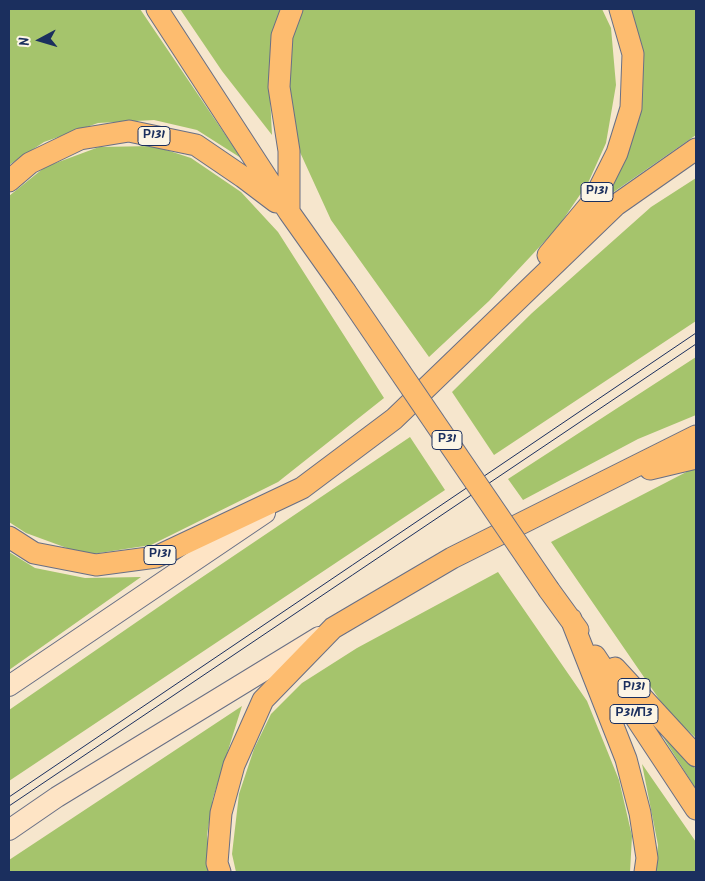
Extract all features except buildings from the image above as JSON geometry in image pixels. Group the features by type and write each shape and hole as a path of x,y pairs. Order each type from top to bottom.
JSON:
{"main road":[{"name":"Р31","path":"157,9 289,212 346,290 571,620 626,759 640,813 647,858 645,872"},
{"path":"289,212 289,151 280,87 282,36 292,9"},
{"name":"Р131","path":"477,340 593,201 617,153 631,108 633,54 620,9"},
{"name":"Р131","path":"9,181 30,163 80,139 129,130 196,145 243,177 289,212"},
{"name":"Р131","path":"9,686 302,488 394,419 616,205 696,149"},
{"path":"9,830 57,797 333,628 452,558 696,436"},
{"path":"611,478 696,458"},
{"name":"Р131","path":"9,537 34,553 96,565 156,557 302,488"},
{"name":"Р131","path":"571,620 696,756"},
{"name":"Р31/П3","path":"571,620 696,809"},
{"path":"220,872 217,864 221,813 234,765 263,700 333,628"}],"green space":[{"path":"9,9 140,9 241,158 197,130 154,120 98,123 44,142 9,165"},
{"path":"180,9 280,9 271,39 270,96 272,135 222,71"},
{"path":"302,9 602,9 611,28 616,85 606,143 588,183 558,227 489,301 429,357 331,220 299,150 289,94 291,40"},
{"path":"628,9 696,9 696,135 605,198 630,142"},
{"path":"154,146 191,158 241,192 278,232 384,398 278,482 151,545 86,555 26,533 9,522 9,196 45,167 99,147"},
{"path":"696,178 696,321 494,455 452,392 532,313 651,207"},
{"path":"696,357 696,415 638,439 523,500 508,479"},
{"path":"410,437 445,490 9,781 9,710"},
{"path":"696,467 696,738 668,712 551,542"},
{"path":"9,552 35,568 85,578 141,577 9,670"},
{"path":"498,572 587,701 619,780 632,836 630,872 236,872 232,854 239,794 254,749 271,714 302,683 357,648"},
{"path":"242,706 213,798 207,835 211,872 9,872 9,860"},
{"path":"663,737 696,769 696,789"},
{"path":"642,764 696,842 696,872 655,872 658,845"}],"tram line":[{"path":"9,797 696,333"},
{"path":"9,806 696,344"}]}
